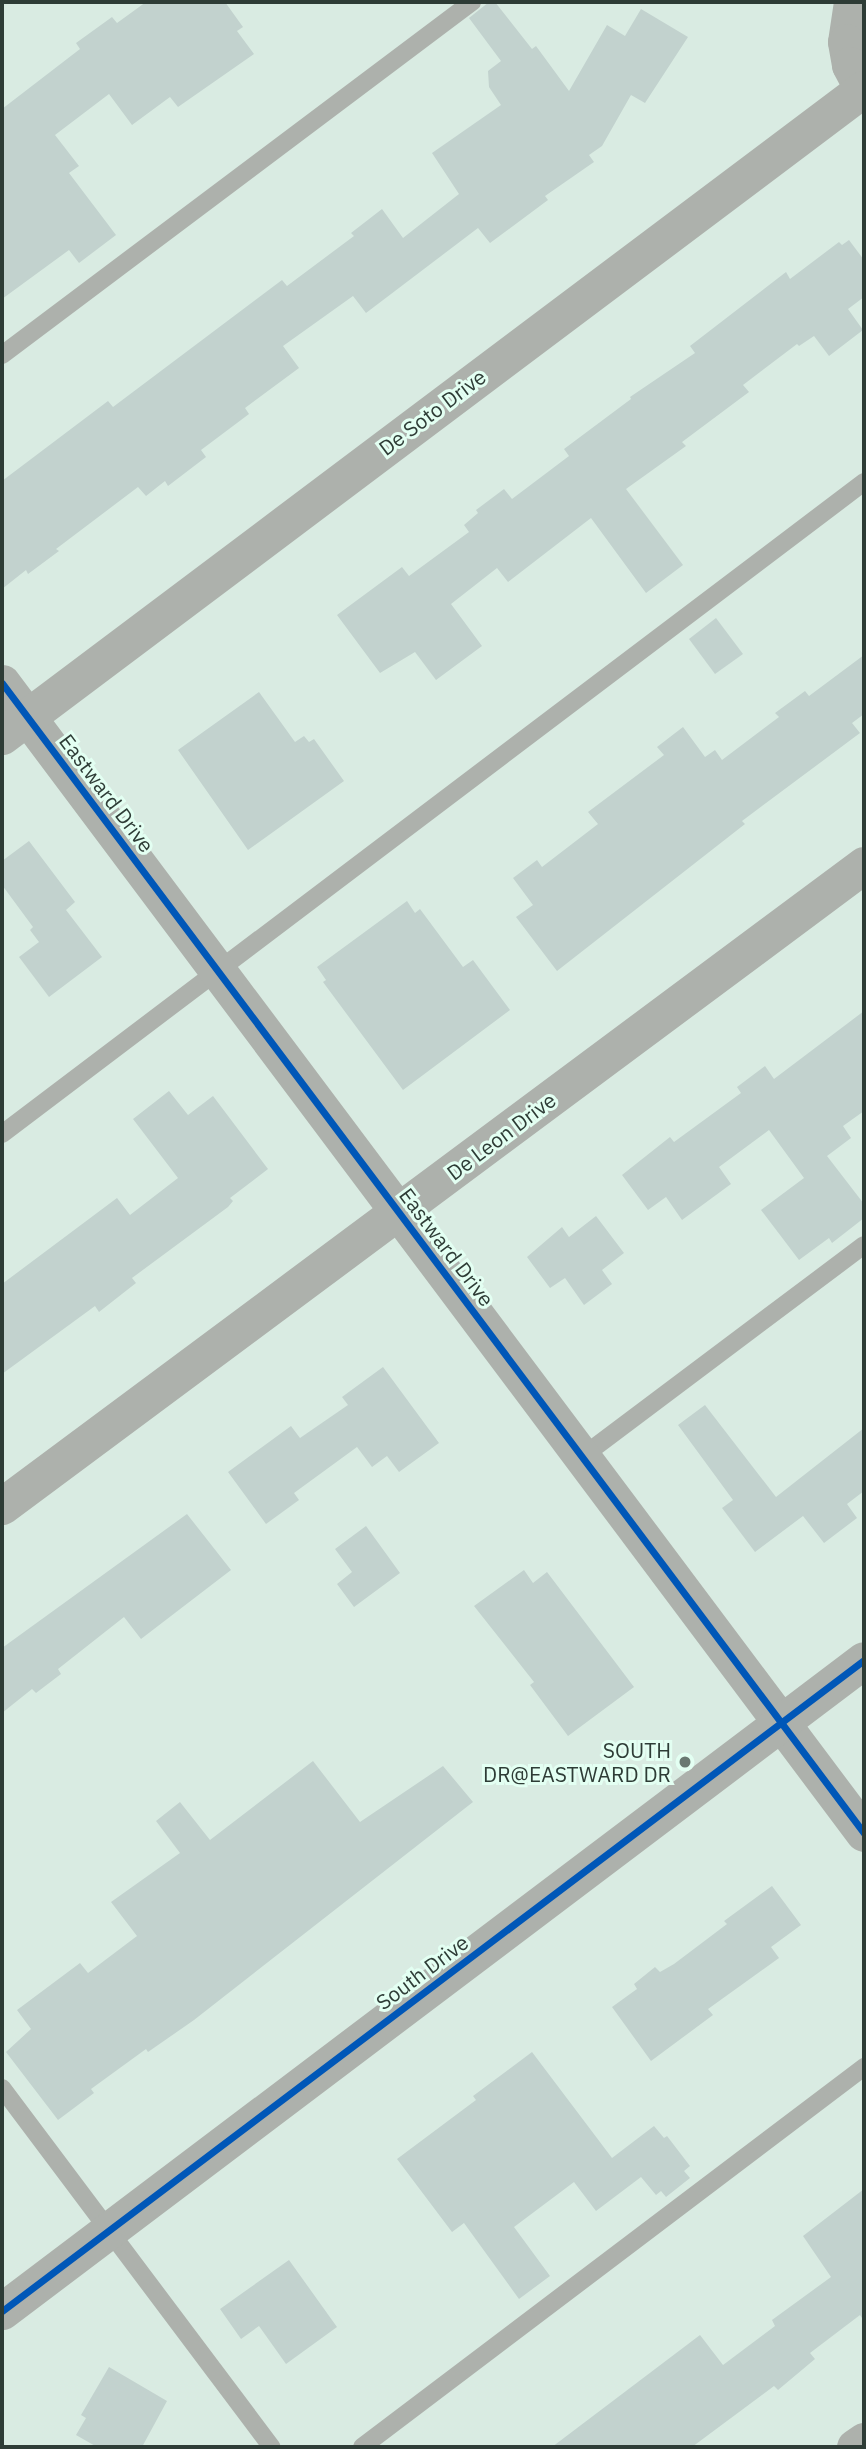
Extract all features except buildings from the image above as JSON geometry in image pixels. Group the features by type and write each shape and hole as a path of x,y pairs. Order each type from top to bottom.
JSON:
{"street":[{"path":"852,2 846,43 850,65 864,90"},
{"name":"De Soto Drive","path":"15,726 864,90"},
{"name":"Eastward Drive","path":"2,683 15,726 218,970 864,1833"},
{"name":"De Leon Drive","path":"2,1506 864,865"},
{"name":"South Drive","path":"2,2311 864,1660"},
{"path":"855,2447 864,2441"}],"lane":[{"path":"2,355 472,2"},
{"path":"2,1134 864,482"},
{"path":"583,1456 864,1245"},
{"path":"362,2447 864,2067"},
{"path":"2,2088 272,2447"}],"cycle path":[{"path":"2,683 864,1833"},
{"path":"2,2311 864,1660"}],"place":[{"name":"SOUTH DR@EASTWARD DR","path":"685,1762"}]}
